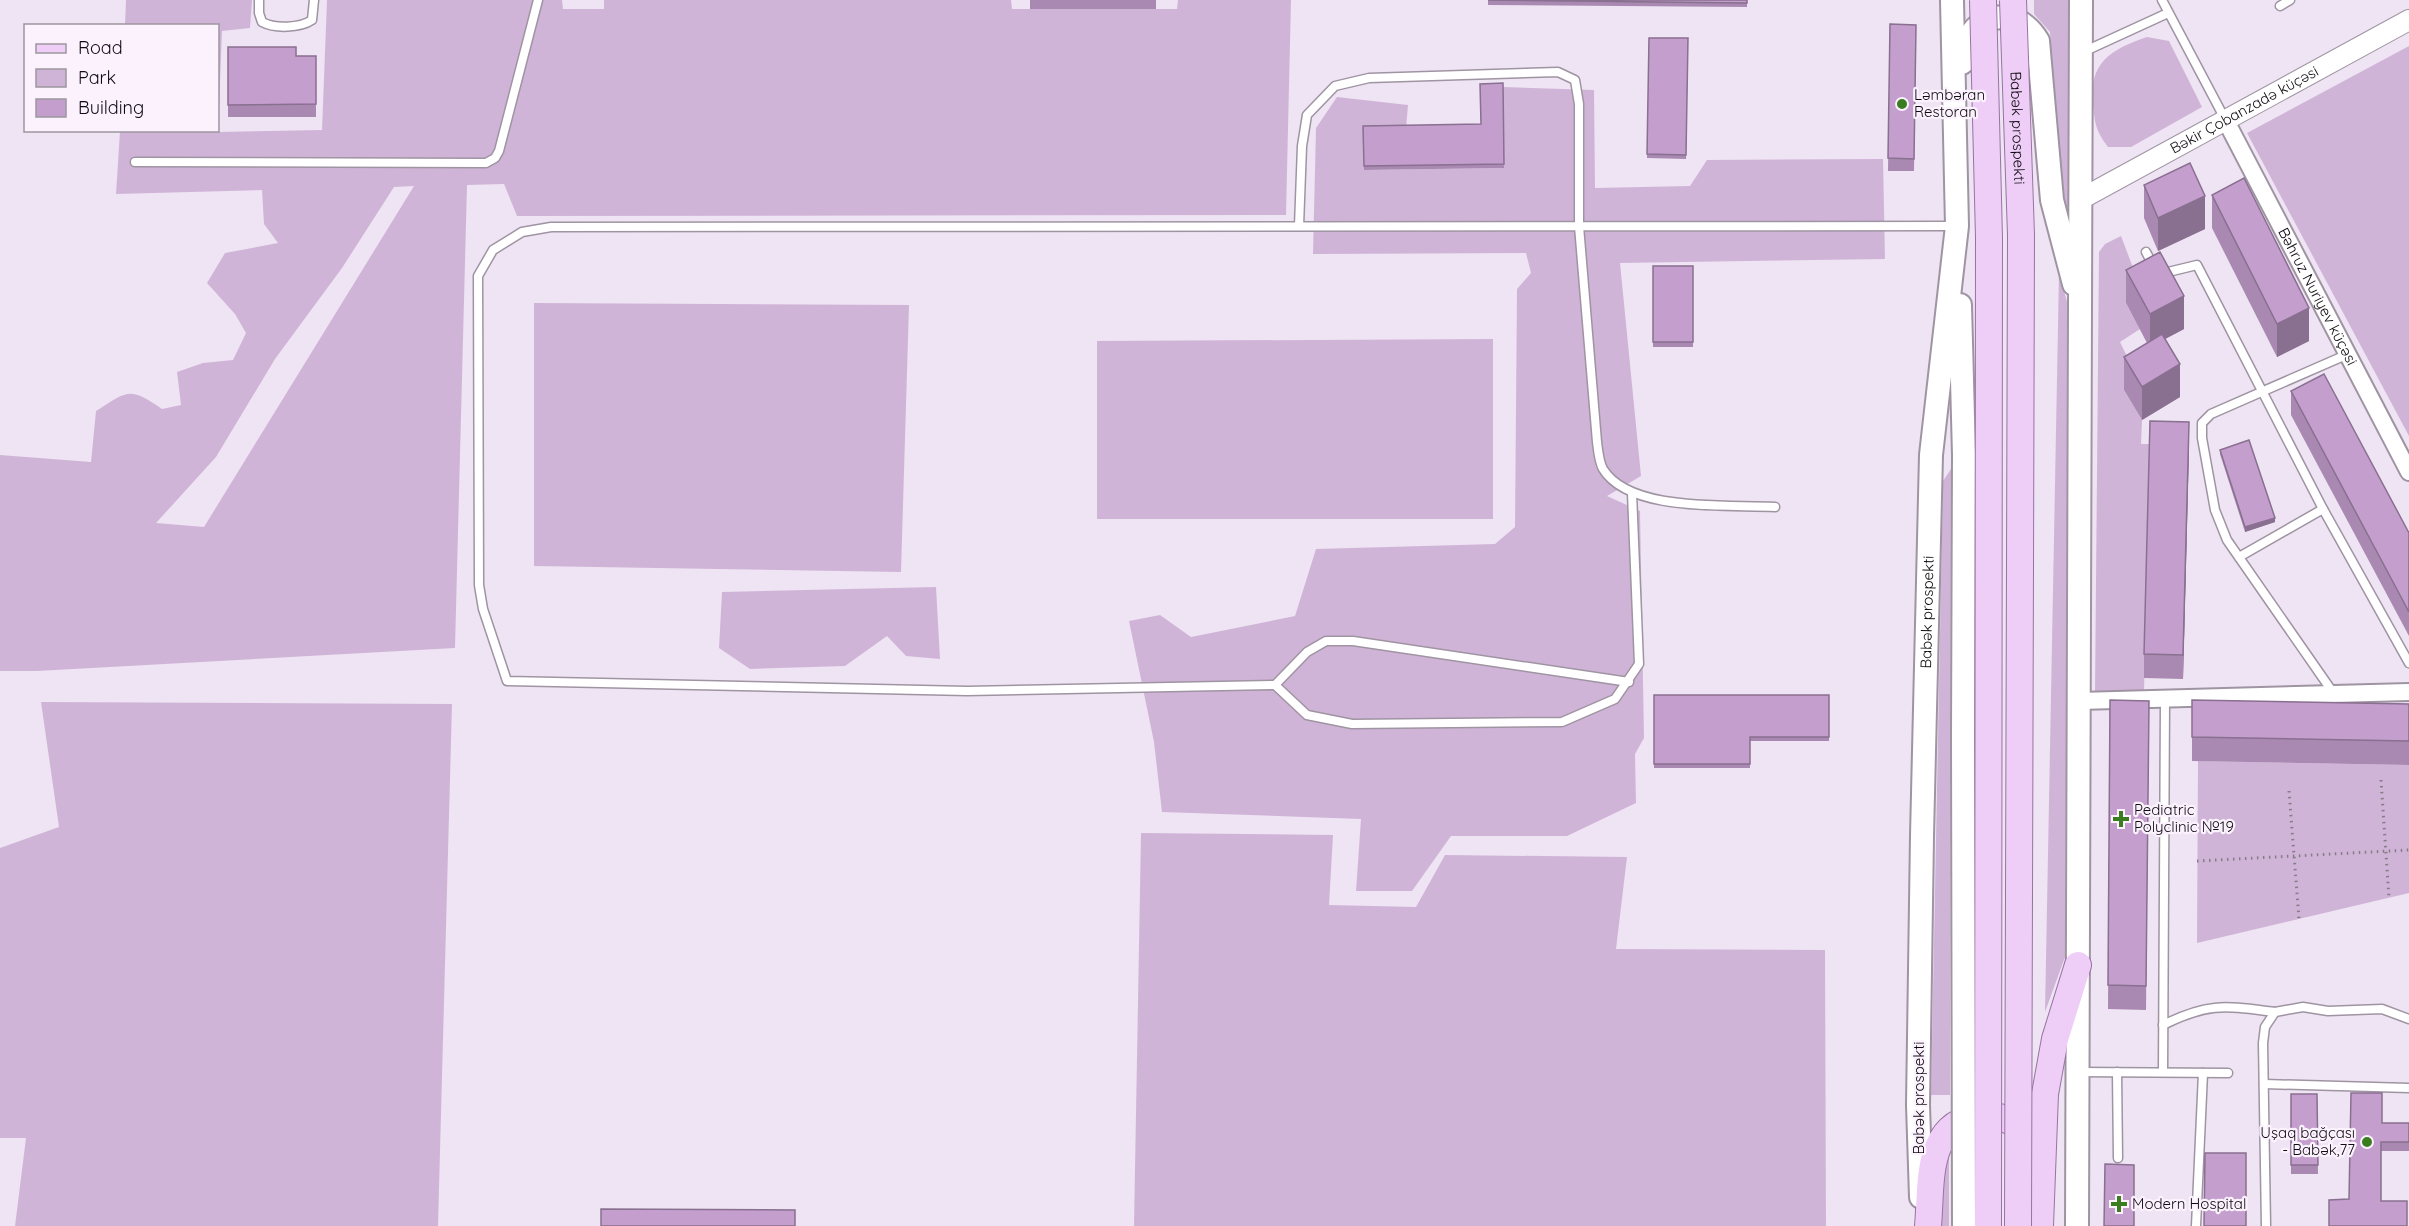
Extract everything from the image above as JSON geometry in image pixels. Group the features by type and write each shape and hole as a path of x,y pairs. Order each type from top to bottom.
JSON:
{"main road":[{"name":"Babək prospekti","path":"1921,1226 1918,1105 1931,455 1957,226 1952,0"},
{"path":"1970,0 1992,8 2014,0"},
{"name":"Babək prospekti","path":"1983,0 1989,238 1988,1226"},
{"name":"Babək prospekti","path":"2014,0 2021,247 2018,1226"},
{"path":"2077,1226 2081,0"},
{"path":"1964,1226 1965,455 1957,226 1965,41 1977,24 1986,18 2000,15 2012,17 2023,22 2038,41 2052,200 2081,308"},
{"path":"2040,1226 2040,1177 2045,1094 2050,1062 2078,965"},
{"path":"1928,1226 1934,1155 1944,1134 1971,1117 1992,1115 2010,1121 2023,1130 2032,1139 2040,1177"}],"street":[{"name":"Bəkir Çobanzadə küçəsi","path":"2081,199 2409,20"},
{"name":"Bəhruz Nuriyev küçəsi","path":"2226,121 2409,472"},
{"path":"2079,701 2409,692"}],"lane":[{"path":"259,0 262,22 270,26 305,25 312,20 315,0"},
{"path":"135,162 486,163 495,158 499,151 538,0"},
{"path":"2162,0 2226,121"},
{"path":"2280,6 2290,0"},
{"path":"2080,54 2168,13"},
{"path":"1299,226 1302,146 1307,115 1335,86 1369,78 1558,72 1575,80 1579,104 1579,226 1597,442 1602,467 1611,478 1632,493 1662,501 1775,507"},
{"path":"1629,682 1353,641 1326,641 1307,652 1275,685 967,691 507,681 483,609 479,585 478,276 493,250 522,232 551,227 1957,226"},
{"path":"2146,252 2156,271 2164,273 2197,265 2324,509 2409,663"},
{"path":"2334,694 2227,540 2215,510 2202,438 2202,423 2211,414 2346,355"},
{"path":"1275,685 1307,716 1352,724 1562,722 1615,699 1629,682 1639,664 1632,493"},
{"path":"2239,557 2324,509"},
{"path":"2163,1072 2164,700"},
{"path":"2163,1025 2191,1011 2219,1005 2275,1012 2303,1007 2328,1011 2382,1009 2409,1019"},
{"path":"2266,1226 2265,1027 2275,1012"},
{"path":"2077,1072 2228,1073"},
{"path":"2117,1072 2118,1158"},
{"path":"2196,1226 2203,1073"},
{"path":"2264,1084 2409,1088"}],"path":[{"path":"2381,780 2389,898"},
{"path":"2289,791 2299,919"},
{"path":"2197,861 2409,850"}],"green space":[{"path":"126,0 252,0 250,28 222,31 219,107 219,24 125,24"},
{"path":"327,0 562,0 563,9 604,9 604,0 1011,0 1012,9 1177,9 1178,0 1291,0 1286,215 517,216 504,184 467,185 455,648 37,671 0,671 0,455 91,462 96,411 107,404 122,396 135,394 162,409 181,405 177,372 203,363 233,360 246,333 235,314 207,283 225,253 278,243 264,224 262,190 116,194 120,132 322,130","holes":["414,186 204,527 156,523 216,457 275,359 342,268 394,187"]},
{"path":"2034,0 2070,0 2068,33 2069,217 2058,178 2050,32 2034,14"},
{"path":"2147,37 2169,41 2202,107 2131,147 2108,147 2095,122 2092,91 2094,78 2098,68 2113,53"},
{"path":"2409,46 2409,436 2247,133"},
{"path":"1503,87 1594,90 1595,188 1690,186 1707,160 1883,159 1885,259 1620,263 1641,476 1607,496 1640,511 1644,738 1635,754 1636,803 1567,836 1451,836 1412,891 1356,891 1361,819 1162,812 1154,742 1129,621 1160,615 1191,637 1295,616 1316,549 1495,544 1515,527 1517,289 1531,273 1526,253 1313,254 1316,128 1337,97 1408,105 1406,129 1363,130 1364,170 1504,168"},
{"path":"2121,236 2143,294 2126,303 2140,329 2120,342 2139,381 2124,390 2142,420 2141,444 2150,444 2144,692 2095,693 2099,252 2105,244"},
{"path":"2059,273 2069,309 2065,957 2045,1012"},
{"path":"534,303 909,305 901,572 534,566"},
{"path":"1493,339 1493,519 1097,519 1097,341"},
{"path":"1951,469 1950,1095 1931,1095 1943,481"},
{"path":"936,587 940,659 906,656 887,636 845,666 750,669 719,648 722,592"},
{"path":"41,702 452,704 438,1226 15,1226 26,1138 0,1138 0,848 59,827"},
{"path":"2198,761 2409,765 2409,893 2197,943"},
{"path":"1141,833 1333,835 1329,905 1416,907 1445,855 1627,857 1616,949 1825,950 1826,1226 1134,1226"},
{"path":"1949,1146 1949,1226 1941,1226 1942,1149"}],"building":[{"path":"1488,0 1747,0 1747,3"},
{"name":"Ləmbəran Restoran","path":"1890,24 1916,25 1914,159 1888,158"},
{"path":"1649,38 1688,38 1686,155 1647,154"},
{"path":"228,47 296,47 296,56 316,56 316,104 228,105"},
{"path":"1503,83 1504,164 1364,166 1363,126 1481,124 1480,84"},
{"path":"2190,163 2205,196 2158,218 2144,185"},
{"path":"2244,178 2309,308 2277,324 2212,195"},
{"path":"2160,252 2184,296 2150,314 2126,270"},
{"path":"1653,266 1693,266 1693,342 1653,342"},
{"path":"2162,334 2180,364 2142,387 2124,357"},
{"path":"2324,374 2409,533 2409,612 2291,391"},
{"path":"2150,421 2189,422 2183,655 2144,654"},
{"path":"2249,440 2275,518 2245,527 2220,450"},
{"path":"1654,695 1829,695 1829,737 1750,737 1750,764 1654,764"},
{"path":"2110,700 2149,701 2146,986 2108,985"},
{"path":"2192,700 2409,704 2409,741 2192,737"},
{"path":"2351,1093 2382,1093 2382,1123 2409,1123 2409,1142 2381,1142 2381,1201 2407,1201 2407,1226 2329,1226 2329,1200 2349,1199"},
{"path":"2291,1094 2317,1094 2318,1165 2291,1165"},
{"path":"2205,1153 2246,1153 2246,1226 2204,1226"},
{"name":"Modern Hospital","path":"2105,1164 2134,1165 2134,1226 2104,1226"},
{"path":"601,1209 795,1210 795,1226 601,1226"}],"place":[{"name":"Ləmbəran Restoran","path":"1902,104"},
{"name":"Pediatric Polyclinic №19","path":"2121,819"},
{"name":"Uşaq bağçası - Babək,77","path":"2367,1142"},
{"name":"Modern Hospital","path":"2119,1204"}]}
